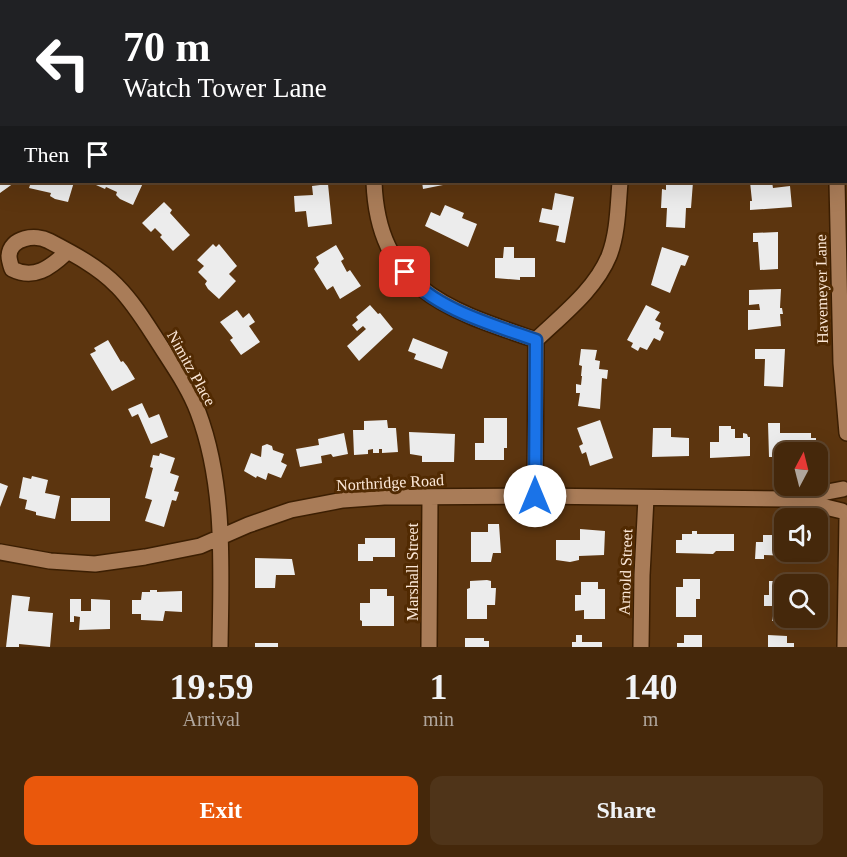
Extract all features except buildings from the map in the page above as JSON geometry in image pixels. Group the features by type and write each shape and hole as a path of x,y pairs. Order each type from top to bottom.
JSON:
{"street":[{"path":"374,183 375,202 382,232 396,260 414,284 442,303 536,340"},
{"path":"535,496 536,340 592,286 610,255 618,215 620,183"},
{"name":"Havemeyer Lane","path":"837,183 841,363 847,433"},
{"name":"Nimitz Place","path":"67,252 97,270 117,286 144,321 183,382 198,411 209,446 221,537 220,647"},
{"path":"845,487 840,500 845,516 845,647"},
{"name":"Northridge Road","path":"0,552 50,561 94,564 200,546 248,525 291,510 344,500 535,496 791,499 845,487"},
{"name":"Marshall Street","path":"429,647 430,497"},
{"name":"Arnold Street","path":"641,647 646,498"},
{"name":"Northridge Road","path":"791,499 845,516"}],"route":[{"path":"405,272 414,284 442,303 536,340 535,496"}]}
